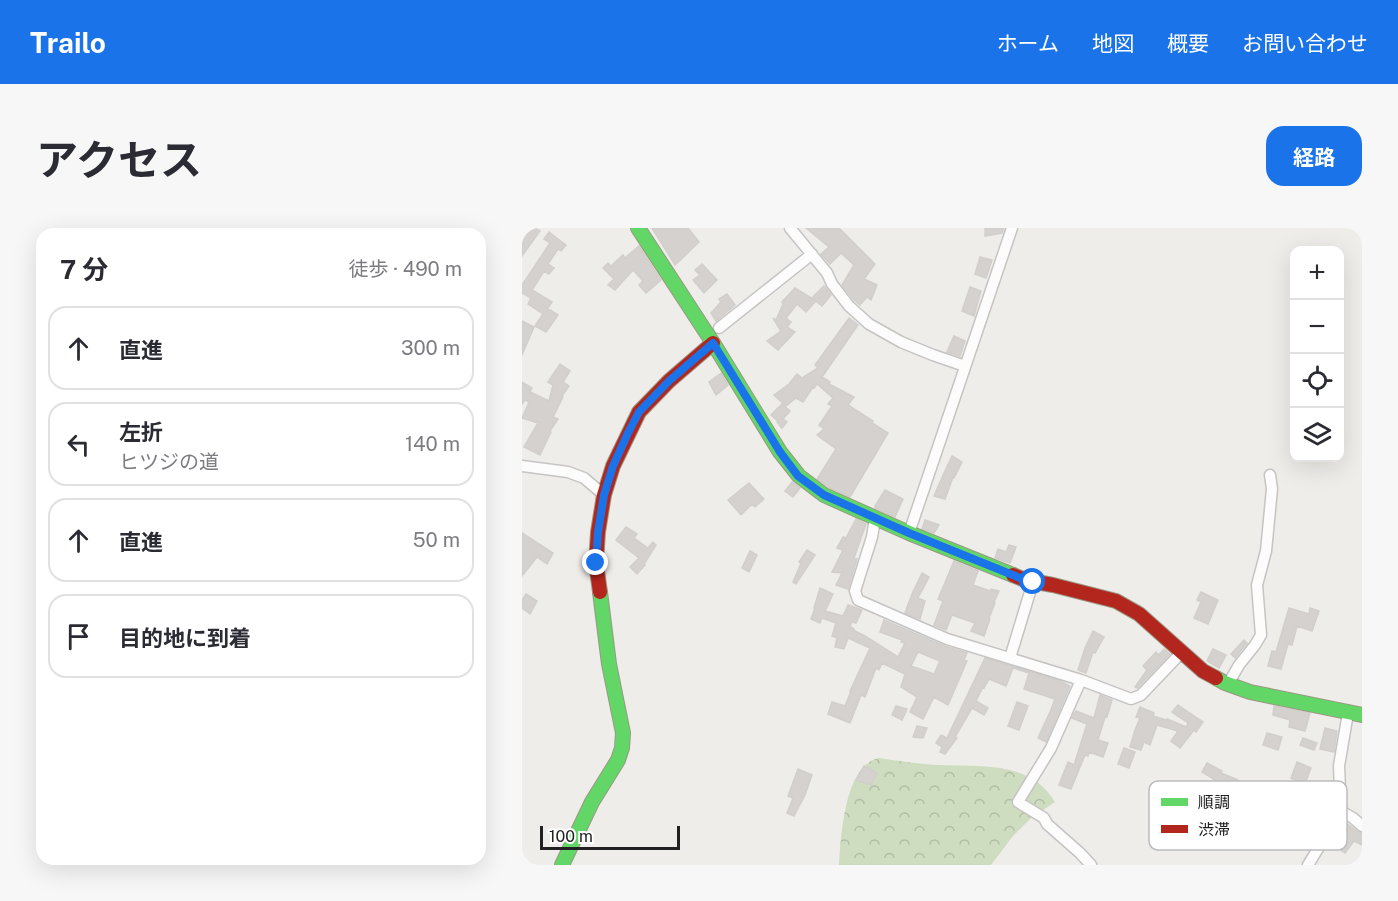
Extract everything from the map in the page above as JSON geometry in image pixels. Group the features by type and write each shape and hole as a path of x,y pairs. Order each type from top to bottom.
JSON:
{"street":[{"path":"638,228 780,452 798,476 824,495 909,533 1025,580 1116,601 1139,614 1203,671 1228,684 1250,692 1355,714 1339,766 1340,781"},
{"path":"790,228 827,273 832,284 849,306 869,324 901,342 965,366"},
{"path":"909,533 1012,228"},
{"path":"719,328 812,254"},
{"path":"562,865 592,802 618,760 622,748 623,733 609,664 596,563 604,495 613,466 639,412 669,381 713,343"},
{"path":"522,466 568,472 584,478 604,495"},
{"path":"1228,684 1261,635 1257,585 1266,551 1272,489 1270,475"},
{"path":"875,518 872,537 855,591 858,600 947,639 1081,680 1131,699 1141,695 1182,652"},
{"path":"1010,658 1033,582"},
{"path":"1081,680 1050,748 1018,802 1044,818 1047,824 1091,865"},
{"path":"1347,814 1362,826"},
{"path":"1308,865 1317,850"}],"green space":[{"path":"879,758 931,765 1003,768 1032,779 1045,788 1055,802 1030,819 1013,836 991,865 839,865 843,821 851,788 867,763"}],"building":[{"path":"522,228 535,228 540,231 522,256"},
{"path":"652,228 688,228 699,242 675,265"},
{"path":"806,228 839,228 875,264 864,279 877,285 871,300 867,297 860,305 855,301 842,285 854,265 841,253 830,264 821,254 829,247"},
{"path":"985,228 1004,228 1002,233 985,236"},
{"path":"549,232 566,245 561,251 558,249 548,264 554,268 549,274 544,271 532,290 552,302 548,308 544,306 558,315 546,332 535,326 543,314 528,304 531,298 522,293 522,285 550,243 544,239"},
{"path":"639,246 661,280 646,293 639,285 643,281 633,270 615,290 608,285 614,279 603,268 608,263 611,266 623,255 625,258"},
{"path":"980,257 992,260 986,278 975,274"},
{"path":"702,264 717,280 704,293 693,280 700,275 695,270"},
{"path":"824,286 831,295 822,306 812,298"},
{"path":"970,287 981,291 974,316 962,311"},
{"path":"795,288 816,301 806,312 797,304 786,318 791,322 787,327 795,332 778,350 767,341 781,331 773,318 776,320 782,302"},
{"path":"727,294 735,305 716,321 711,313 721,302 719,299"},
{"path":"849,318 858,325 822,377 830,382 829,384 854,397 848,405 888,433 850,497 817,479 836,449 817,435 824,429 819,425 832,406 828,404 833,398 817,384 803,402 796,398 786,406 774,395 789,384 797,374 802,378 818,368 815,365"},
{"path":"522,321 534,327 522,355"},
{"path":"954,336 965,341 960,356 947,352"},
{"path":"560,364 570,371 563,382 569,386 553,417 558,419 540,455 524,447 538,423 522,418 529,402 525,400 522,404 522,382 532,388 530,392 549,401 553,385 548,382"},
{"path":"721,373 728,385 716,395 709,382"},
{"path":"782,404 790,411 783,419 787,422 782,428 771,415"},
{"path":"952,456 962,462 953,477 945,499 934,496 944,473"},
{"path":"792,482 800,488 793,497 785,491"},
{"path":"749,483 764,499 755,507 752,504 741,515 728,500"},
{"path":"885,490 903,499 895,517 875,508"},
{"path":"856,519 866,524 854,558 857,559 848,589 836,585 842,573 832,572 843,550 837,548 843,537 846,538"},
{"path":"925,520 939,525 934,533 922,529"},
{"path":"626,527 637,534 634,538 648,548 653,542 656,545 637,574 630,567 639,558 616,540"},
{"path":"522,533 553,553 547,564 537,557 522,576"},
{"path":"1009,545 1016,547 1010,563 995,558 998,549 1006,552"},
{"path":"807,550 815,555 796,584 793,582 801,563 799,562"},
{"path":"750,551 757,555 749,572 742,568"},
{"path":"954,561 978,571 973,585 990,591 991,589 999,591 984,636 971,631 975,623 952,615 946,630 934,625 943,601 938,599"},
{"path":"922,573 929,577 918,598 925,601 920,619 905,613"},
{"path":"820,588 833,594 825,611 843,616 848,605 862,610 856,623 852,622 850,626 853,630 898,657 905,643 880,632 884,620 944,646 967,653 964,660 967,661 948,705 934,697 923,719 910,712 917,697 901,687 905,674 882,663 879,670 876,668 865,697 861,695 850,723 828,714 832,702 845,706 870,648 848,638 844,649 835,647 837,638 832,636 836,623 822,618 820,623 811,619","holes":["918,652 940,661 934,674 911,666"]},
{"path":"1201,592 1218,600 1208,624 1194,618 1201,602 1197,600"},
{"path":"526,594 537,601 530,614 522,608 522,600"},
{"path":"1289,608 1309,614 1310,608 1319,611 1312,631 1297,626 1292,645 1288,644 1281,669 1268,666 1272,651 1276,652"},
{"path":"1093,631 1104,637 1095,653 1093,652 1086,673 1078,670"},
{"path":"1244,640 1247,643 1235,658 1231,654"},
{"path":"1164,649 1170,654 1137,688 1135,687 1147,670 1143,666 1156,652 1159,655"},
{"path":"1213,649 1226,655 1219,668 1207,661"},
{"path":"985,658 1070,686 1046,742 1038,738 1055,699 1024,689 1029,673 1013,668 1006,686 989,679 976,701 988,708 984,715 972,708 955,737 957,738 945,754 940,752 942,747 936,743 941,735 947,738"},
{"path":"1100,695 1112,700 1098,740 1108,743 1103,757 1089,752 1088,756 1085,755 1071,789 1059,785 1068,762 1074,765 1087,724 1072,718 1076,711 1094,718"},
{"path":"1017,702 1028,706 1019,730 1008,726"},
{"path":"1178,705 1203,722 1180,748 1171,741 1178,731 1157,725 1150,745 1144,742 1141,750 1130,747 1140,718 1136,717 1140,707 1154,713 1153,716 1186,727 1188,723 1172,712"},
{"path":"896,706 907,709 902,720 892,715"},
{"path":"1274,706 1310,713 1305,731 1289,727 1290,720 1273,715"},
{"path":"917,726 927,728 923,738 913,737"},
{"path":"1325,728 1337,731 1334,752 1320,749"},
{"path":"1267,733 1282,737 1278,750 1263,745"},
{"path":"1303,738 1317,743 1314,750 1300,745"},
{"path":"1124,748 1135,752 1129,768 1118,764"},
{"path":"1297,762 1311,768 1306,781 1291,778"},
{"path":"1207,763 1222,771 1221,773 1238,780 1217,781 1202,772"},
{"path":"864,766 877,773 871,785 856,780"},
{"path":"798,769 812,775 794,816 787,813 793,798 788,796"},
{"path":"1347,823 1362,833 1362,845 1354,841 1345,853 1340,850 1347,850"}],"traffic: fast":[{"path":"638,228 780,452 799,476 824,495 909,533 1013,575"},
{"path":"562,865 592,802 618,760 622,748 623,733 609,664 600,592"},
{"path":"1216,678 1250,692 1362,715"}],"traffic: jam":[{"path":"600,592 596,563 598,532 604,495 613,466 639,412 669,381 713,343"},
{"path":"1013,575 1025,580 1116,601 1139,614 1203,671 1216,678"}],"route":[{"path":"596,563 604,495 613,466 639,412 669,381 713,343 780,452 798,476 824,495 909,533 1033,582"}]}
